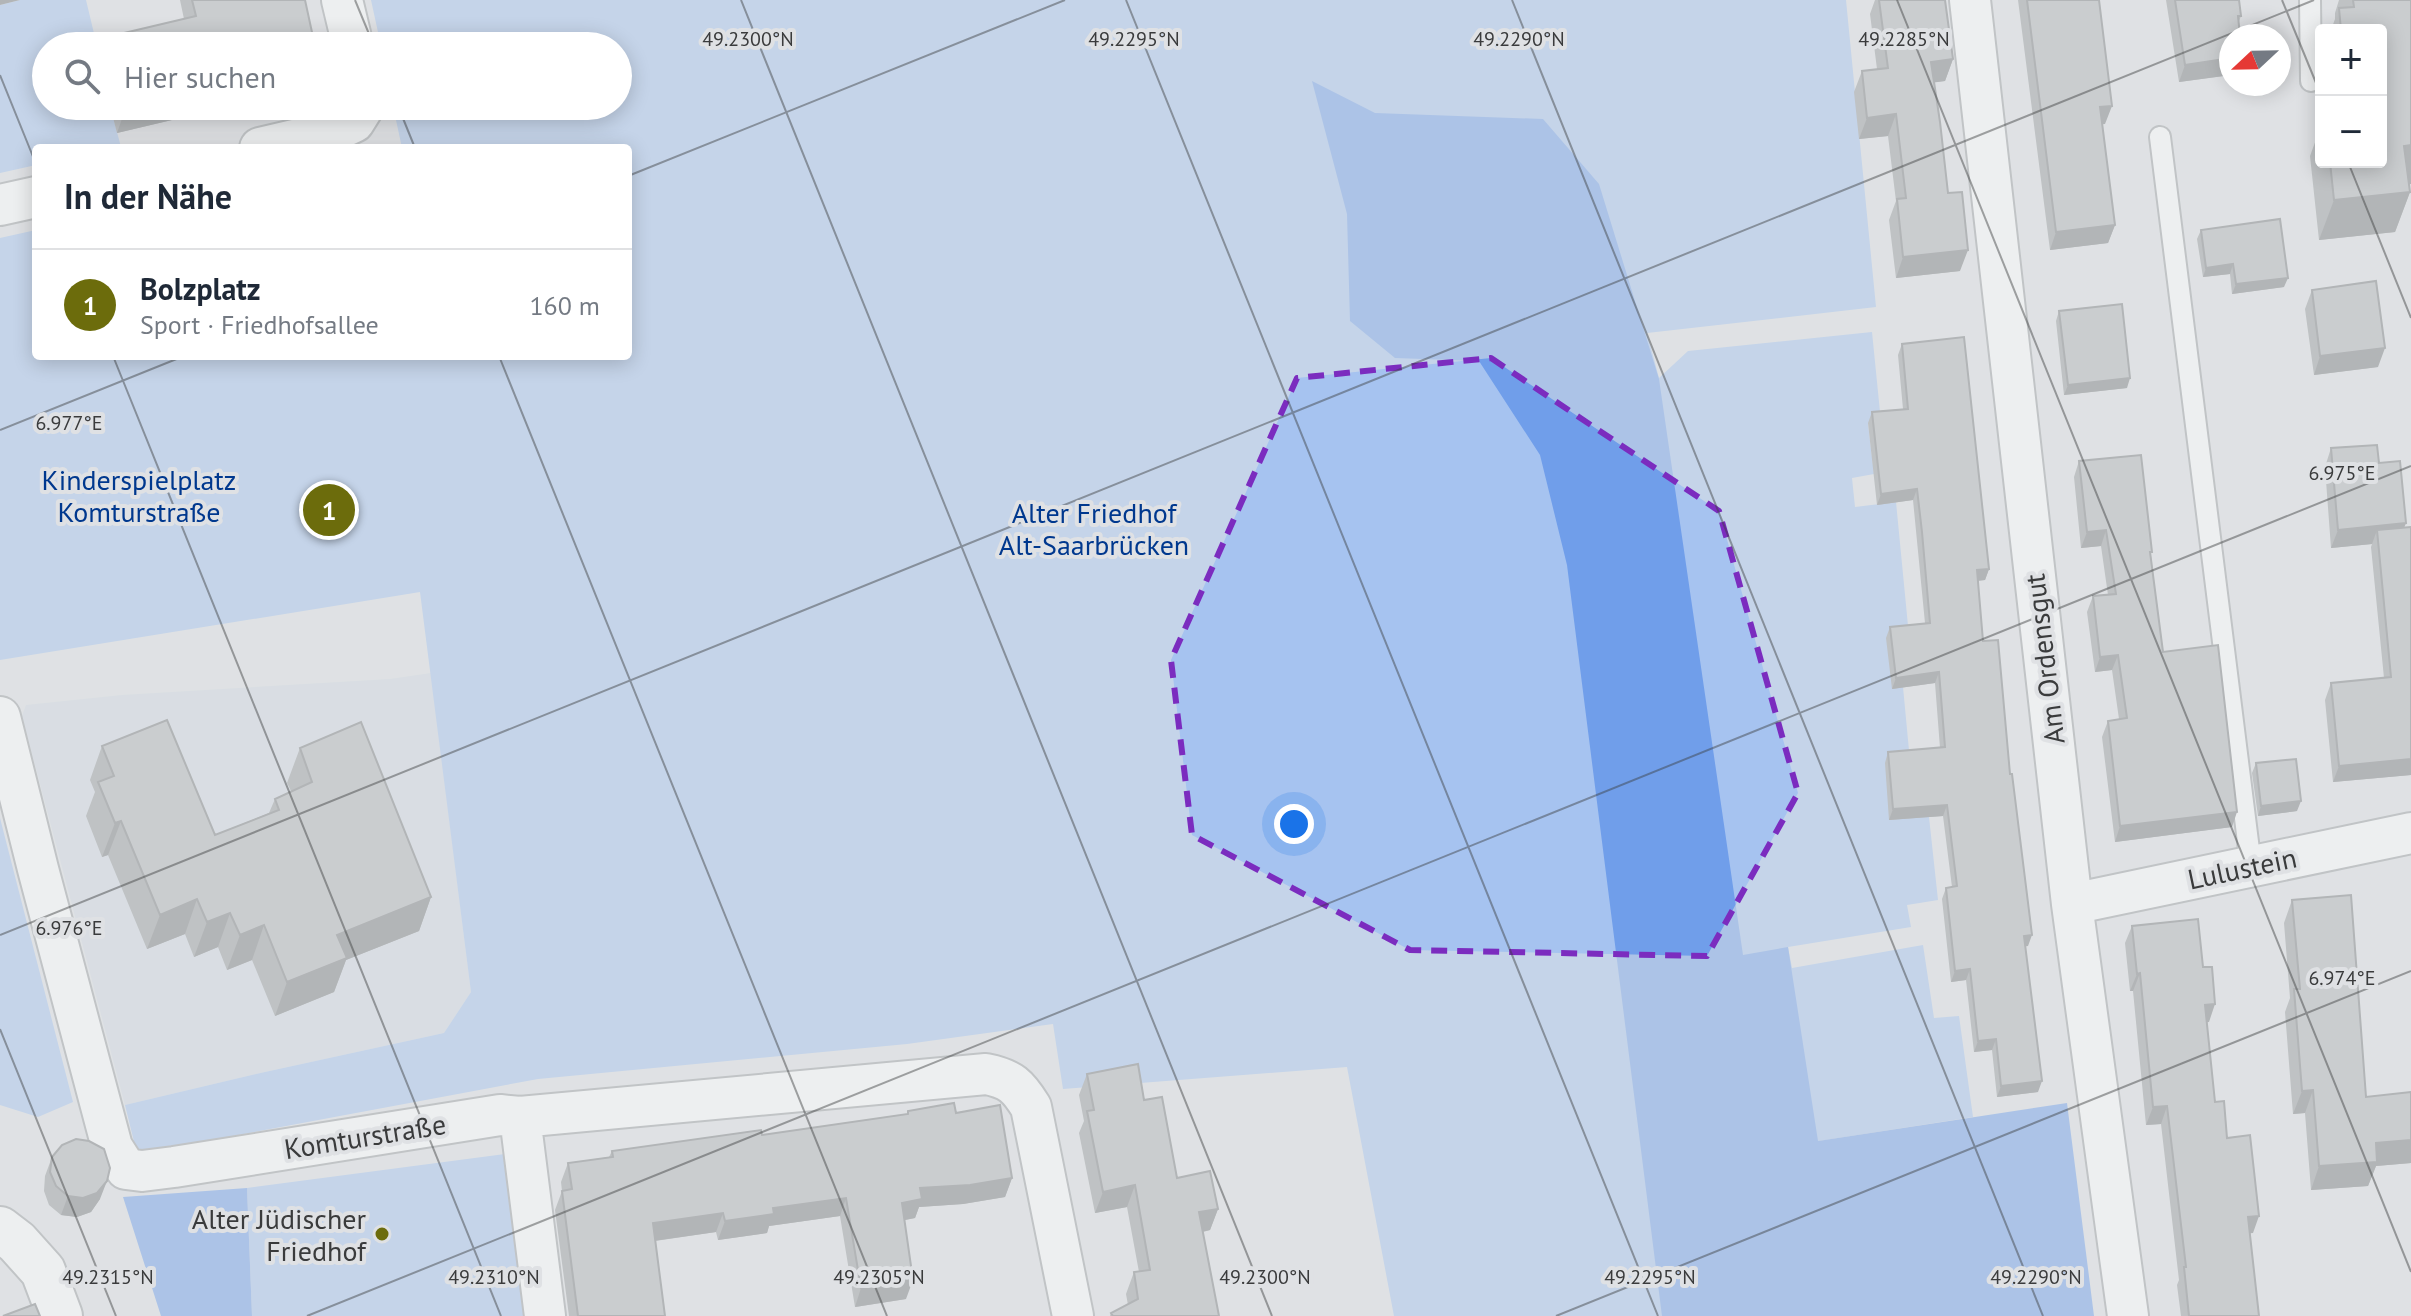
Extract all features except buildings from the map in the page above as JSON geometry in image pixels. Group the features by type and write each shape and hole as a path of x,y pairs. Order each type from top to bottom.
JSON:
{"street":[{"path":"342,0 350,32"},
{"name":"Am Ordensgut","path":"1970,0 2072,904 2128,1316"},
{"path":"277,144 337,130 355,120"},
{"path":"0,205 32,198"},
{"name":"Komturstraße","path":"0,717 112,1147 126,1169 164,1169 500,1115 520,1117 986,1074 1003,1077 1019,1088 1031,1107 1073,1316"},
{"name":"Lulustein","path":"2072,904 2411,833"},
{"path":"520,1117 545,1316"},
{"path":"0,1229 17,1242 43,1271 60,1316"}],"lane":[{"path":"2310,0 2311,81"},
{"path":"2160,137 2251,866"}],"highlighted area":[{"path":"1491,358 1719,511 1798,793 1707,956 1410,950 1192,835 1171,660 1297,378"}],"shaded area":[{"path":"1312,81 1375,113 1543,119 1599,184 1659,379 1743,955 1788,947 1818,1141 2067,1103 2094,1316 1662,1316 1567,565 1540,455 1479,361 1395,358 1350,321 1347,214"},
{"path":"431,673 471,992 444,1033 125,1105 22,716 26,705 122,695 390,679"},
{"path":"247,1188 252,1316 161,1316 123,1197"}],"green space":[{"path":"20,0 86,0 94,32 32,32 32,120 114,120 120,144 32,144 32,166 0,173 0,5"},
{"name":"Alter Friedhof Alt-Saarbrücken","path":"371,0 1846,0 1876,307 1647,333 1659,378 1688,351 1872,332 1881,422 1868,424 1874,474 1852,478 1855,507 1896,502 1909,636 1892,688 1903,687 1910,761 1929,817 1938,900 1907,905 1911,927 1788,947 1792,968 1923,945 1934,1018 1959,1016 1973,1117 1819,1141 1844,1316 1394,1316 1347,1067 1063,1089 1053,1024 907,1044 538,1079 137,1154 125,1105 444,1033 471,992 420,592 0,660 0,238 32,231 32,360 632,360 632,144 401,144 396,120 632,120 632,32 378,32"},
{"path":"0,818 73,1102 38,1117 0,1105"},
{"name":"Alter Jüdischer Friedhof","path":"505,1154 526,1316 252,1316 247,1188"}],"place":[{"name":"Bolzplatz","path":"329,510"},
{"name":"Alter Jüdischer Friedhof","path":"382,1234"}],"park label":[{"name":"Kinderspielplatz Komturstraße","path":"139,495"}]}
